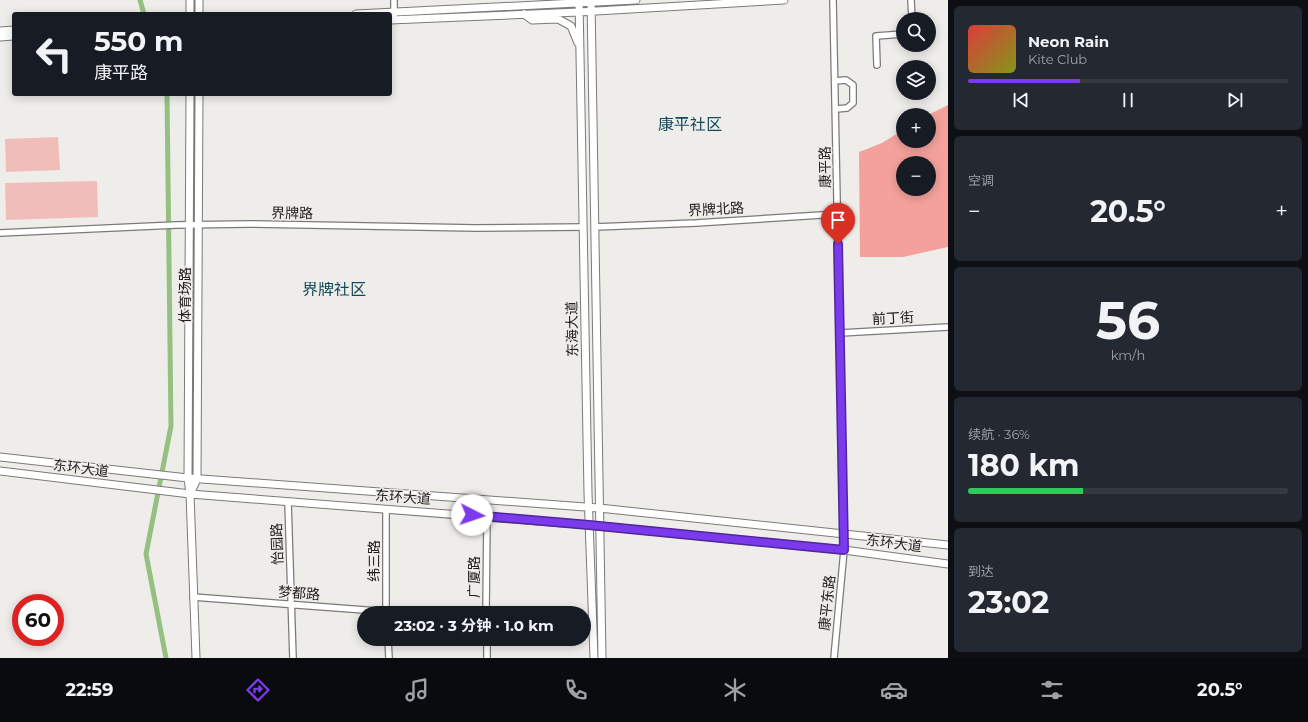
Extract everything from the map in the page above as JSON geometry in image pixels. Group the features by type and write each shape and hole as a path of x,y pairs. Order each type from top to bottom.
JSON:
{"main road":[{"path":"190,0 190,12"},
{"path":"199,0 199,12"},
{"path":"393,17 591,1 636,0"},
{"path":"393,17 579,12 784,0"},
{"name":"东海大道","path":"591,1 602,658"},
{"name":"东海大道","path":"579,2 589,525 594,658"},
{"path":"524,14 532,20 558,19 571,26 580,48"},
{"path":"0,30 12,30"},
{"path":"0,37 12,36"},
{"name":"体育场路","path":"190,96 188,478 190,494 196,658"},
{"name":"体育场路","path":"190,494 197,479 199,96"},
{"path":"0,452 4,457"},
{"name":"东环大道","path":"4,457 197,479 599,508 948,546"},
{"name":"东环大道","path":"2,472 190,494 589,525 844,550 948,564"}],"street":[{"path":"393,17 394,0"},
{"name":"康平路","path":"833,0 844,550"},
{"path":"911,0 912,12"},
{"path":"877,65 876,36 896,35"},
{"path":"835,81 846,80 853,85 853,103 847,108 836,109"},
{"name":"界牌北路","path":"595,227 696,223 838,214"},
{"name":"界牌路","path":"0,233 249,224 476,228 583,227"},
{"name":"前丁街","path":"840,333 948,327"},
{"name":"怡园路","path":"288,502 293,658"},
{"name":"纬三路","path":"386,509 386,606"},
{"name":"广厦路","path":"486,606 487,516"},
{"name":"康平东路","path":"834,658 844,550"},
{"name":"梦都路","path":"193,597 357,610"},
{"path":"388,646 389,658"},
{"path":"487,646 487,658"}],"shaded area":[{"path":"948,105 948,247 903,257 860,257 859,152 882,143 896,134 896,148 936,148 936,111"},
{"path":"58,137 60,170 6,172 5,139"},
{"path":"97,181 98,217 6,220 5,183"}],"waterway":[{"path":"140,0 143,12"},
{"path":"166,658 146,554 171,426 167,96"}],"district":[{"name":"康平社区","path":"690,124"},
{"name":"界牌社区","path":"334,289"}],"route":[{"path":"472,515 844,550 838,244"}]}
